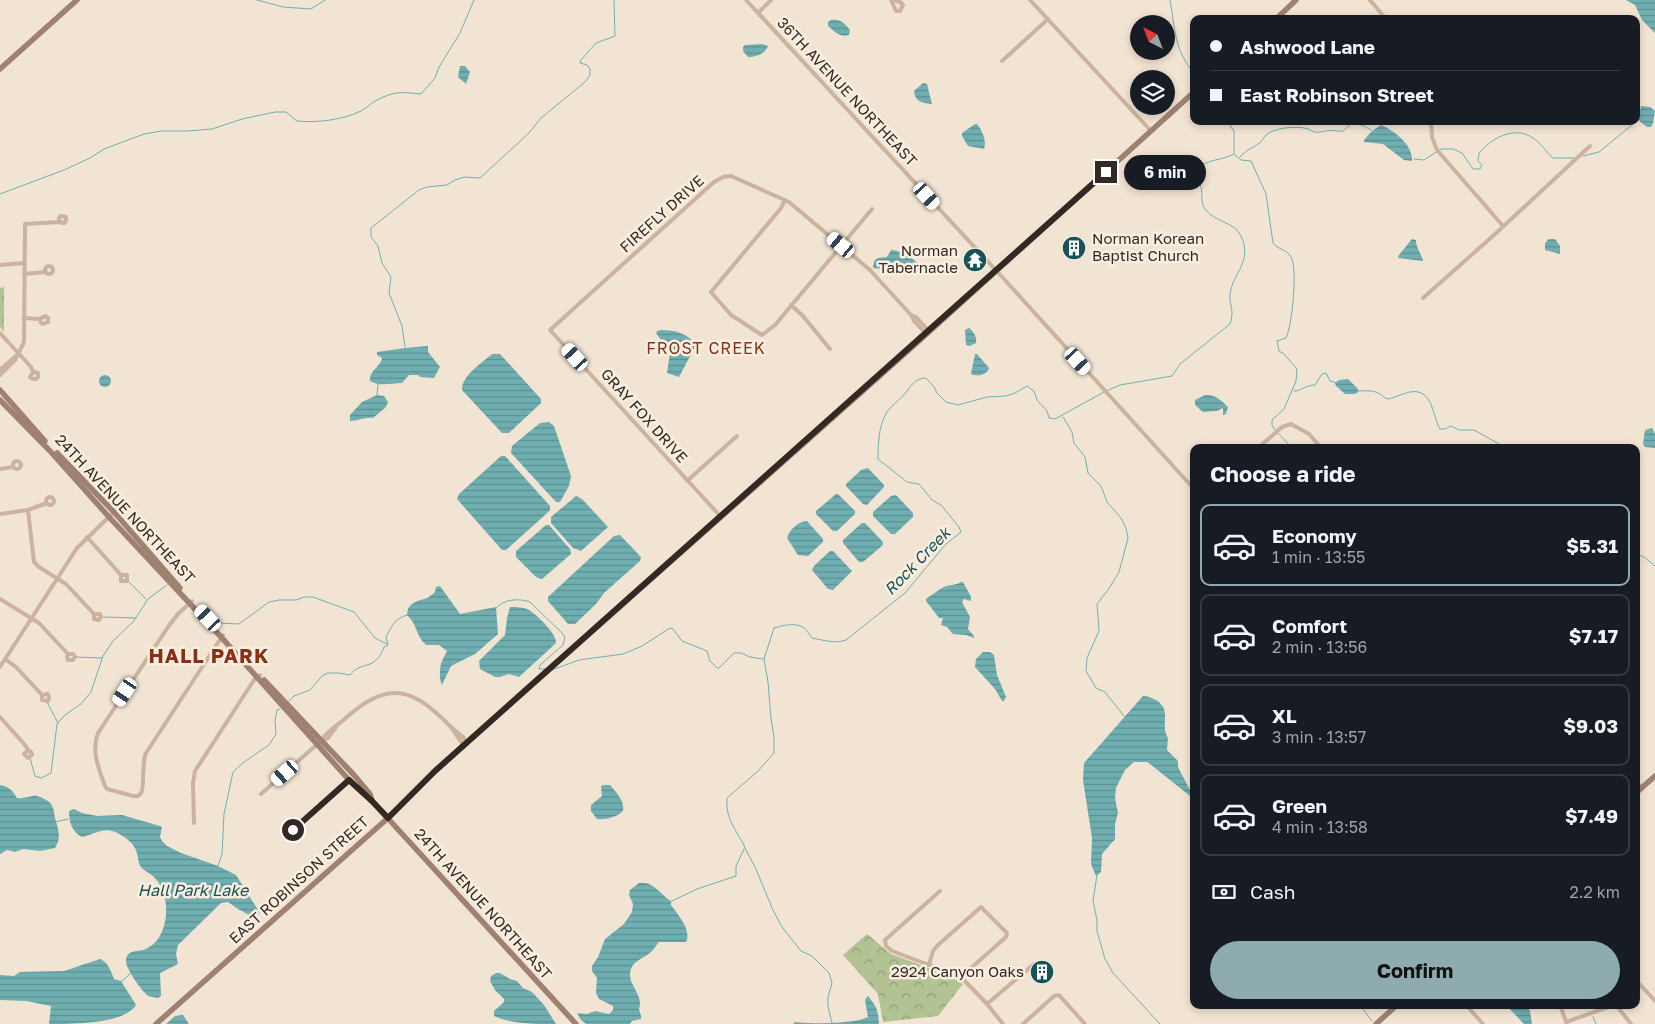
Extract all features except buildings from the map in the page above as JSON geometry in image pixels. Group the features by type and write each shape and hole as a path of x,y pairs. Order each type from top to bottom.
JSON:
{"street":[{"path":"0,69 77,0"},
{"name":"36TH AVENUE NORTHEAST","path":"746,0 996,270 1190,485"},
{"path":"758,12 772,0"},
{"path":"1030,0 1151,131"},
{"path":"1280,15 1296,0"},
{"path":"1370,0 1383,15"},
{"path":"1002,61 1048,19"},
{"name":"EAST ROBINSON STREET","path":"156,1024 388,818 466,744 1190,96"},
{"path":"1431,125 1432,137 1437,150 1503,226"},
{"path":"1423,298 1590,146"},
{"name":"FIREFLY DRIVE","path":"550,330 718,179 731,176 785,200 874,274 912,316 914,321 928,332"},
{"path":"785,200 781,208 712,292 731,314 762,335 771,329 872,209"},
{"path":"0,375 15,360 24,342 25,224 59,222"},
{"path":"0,264 24,263"},
{"path":"24,274 45,272"},
{"path":"791,305 803,316 830,349"},
{"path":"24,318 40,319"},
{"name":"GRAY FOX DRIVE","path":"550,330 721,517"},
{"path":"0,333 31,367 33,372"},
{"path":"0,370 19,354"},
{"name":"24TH AVENUE NORTHEAST","path":"0,390 49,445 114,512 222,636 354,775 370,794 372,801"},
{"name":"24TH AVENUE NORTHEAST","path":"0,400 50,450 108,517 191,602"},
{"path":"1262,444 1278,429 1291,424 1309,434 1318,444"},
{"path":"688,481 738,436"},
{"path":"0,469 13,466"},
{"path":"0,514 28,510 47,503"},
{"path":"28,510 34,562 69,587 94,614"},
{"path":"0,667 77,548 114,512"},
{"path":"87,537 122,575"},
{"path":"0,599 42,626 68,654"},
{"path":"191,602 168,627 96,737 95,755 106,788 114,792 136,796 141,793 143,788 142,762 146,752 222,636"},
{"path":"5,659 16,667 42,695"},
{"path":"194,823 193,783 195,771 259,676"},
{"name":"24TH AVENUE NORTHEAST","path":"259,676 316,745 388,818 576,1024"},
{"path":"261,794 322,740 332,735 336,727 352,712 369,700 384,694 397,692 412,696 422,702 436,712 451,728 464,738 466,744"},
{"path":"0,717 28,750"},
{"path":"293,830 354,775"},
{"path":"1640,786 1642,788 1655,776"},
{"path":"940,891 885,940 885,943 892,951 961,977 1003,1024"},
{"path":"929,965 933,951 938,945 981,907 1007,933 1006,937 961,977"},
{"path":"987,1004 1034,964"},
{"path":"1640,984 1655,1001"},
{"path":"1022,1024 1054,996 1059,995 1083,1023"},
{"path":"1376,1024 1393,1009"},
{"path":"1470,1009 1483,1024"},
{"path":"1561,1009 1566,1023 1604,1009"},
{"path":"1618,1009 1631,1024"}],"green space":[{"path":"4,287 4,332 0,327 0,288"},
{"path":"867,934 891,954 948,975 963,984 938,1016 883,1022 878,994 843,955"}],"water":[{"path":"1626,0 1655,0 1655,33 1642,20 1635,5"},
{"path":"831,20 844,23 850,30 849,35 840,35 828,26 828,22"},
{"path":"762,44 768,46 765,51 757,56 748,57 743,51 745,45"},
{"path":"460,66 465,66 470,72 466,84 458,77"},
{"path":"923,83 927,84 932,104 922,102 916,98 914,91"},
{"path":"1641,106 1650,107 1655,111 1651,127 1647,127 1640,122"},
{"path":"975,124 979,126 984,136 984,149 968,146 962,136 962,133"},
{"path":"1381,125 1402,139 1410,149 1412,161 1404,160 1383,144 1364,142 1372,131"},
{"path":"1412,239 1416,240 1423,261 1398,258"},
{"path":"1549,239 1555,239 1560,246 1560,254 1545,250 1545,243"},
{"path":"891,250 900,252 912,259 922,267 921,272 908,274 890,268 873,268 874,261 878,258 887,257"},
{"path":"969,328 975,335 976,341 976,343 970,346 966,345 965,330"},
{"path":"661,330 680,333 696,345 679,377 667,373 670,353 656,333"},
{"path":"428,346 428,352 440,367 434,378 409,375 402,383 381,384 370,381 371,374 380,364 382,358 377,355 377,352"},
{"path":"492,354 500,354 541,399 541,403 509,433 502,433 462,390 465,379"},
{"path":"975,354 989,368 982,375 971,374"},
{"path":"103,375 107,375 111,381 107,387 103,387 99,383 99,379"},
{"path":"1348,379 1358,389 1358,392 1355,394 1345,394 1336,386 1335,383 1339,380"},
{"path":"377,395 384,396 388,402 386,407 373,418 350,421 350,415 362,402"},
{"path":"1205,395 1215,397 1223,402 1228,407 1226,414 1223,415 1223,408 1217,411 1203,412 1195,405 1195,400"},
{"path":"549,422 554,426 571,476 569,486 560,502 556,502 511,453 512,446 540,423"},
{"path":"1652,428 1655,434 1655,448 1645,447 1643,444 1645,430"},
{"path":"501,456 505,456 550,506 550,510 545,515 506,550 502,550 457,499 459,494"},
{"path":"868,468 884,487 867,505 863,504 846,484 861,470"},
{"path":"836,494 855,511 855,514 837,531 833,531 816,514 816,511"},
{"path":"896,495 913,513 913,517 895,534 891,534 873,516 873,512 891,496"},
{"path":"576,496 582,499 608,527 581,551 573,548 551,523 551,517"},
{"path":"807,521 823,539 823,542 808,556 798,555 787,538 795,526"},
{"path":"862,523 865,523 883,542 883,545 863,562 859,562 843,543 843,540"},
{"path":"546,525 549,525 570,549 571,554 542,579 536,577 516,557 516,551"},
{"path":"620,535 641,557 640,561 604,593 596,604 575,624 568,624 548,601 548,597 614,536"},
{"path":"830,551 833,551 852,571 833,590 828,589 812,570"},
{"path":"963,582 971,597 971,601 964,599 962,602 970,617 968,629 974,638 953,634 947,627 941,625 943,618 939,618 926,601 926,599 942,588"},
{"path":"440,586 460,614 496,607 498,634 475,654 451,666 442,685 440,669 447,651 439,645 426,645 407,615 412,604 427,598 435,592 436,587"},
{"path":"510,607 524,608 532,612 550,630 556,643 519,677 509,674 495,677 480,669 479,661 505,635"},
{"path":"983,652 990,652 994,655 997,675 1006,697 1004,701 1002,701 995,689 975,667 976,659"},
{"path":"1143,696 1148,697 1160,703 1163,707 1168,738 1167,750 1178,761 1178,767 1190,790 1190,796 1147,762 1134,762 1125,770 1116,788 1115,798 1118,813 1115,824 1115,839 1102,854 1101,872 1096,876 1091,864 1092,838 1083,780 1084,763"},
{"path":"0,785 10,789 17,798 37,796 50,803 59,833 55,848 40,851 23,849 15,852 7,850 0,854"},
{"path":"610,785 620,797 623,811 611,818 597,819 591,811 591,805 602,796 601,786"},
{"name":"Hall Park Lake","path":"74,809 97,816 122,815 162,827 160,837 167,846 236,875 260,913 256,917 251,916 228,902 221,903 178,945 176,954 178,964 160,973 161,996 158,998 148,996 134,979 126,961 128,954 146,949 152,945 162,932 166,915 164,894 158,881 141,867 135,849 124,836 108,830 82,837 76,832 70,823 69,815 69,811"},
{"path":"639,883 653,886 671,901 671,905 686,928 686,942 659,942 650,953 633,965 630,977 639,998 641,1019 632,1021 630,1024 586,1024 577,1013 587,1014 595,1011 609,1014 613,1010 613,1006 599,999 596,993 597,978 592,971 592,966 598,957 605,939 624,924 632,912 633,904 629,895 630,890"},
{"path":"100,959 107,965 114,979 121,981 136,1005 121,1016 97,1022 49,1024 51,1006 26,1001 0,1000 0,975 14,976 20,972 64,971"},
{"path":"496,973 517,981 523,988 532,992 544,1005 556,1024 516,1022 494,1016 494,1011 504,1002 504,999 495,990 490,981 491,976"},
{"path":"868,996 876,1009 879,1024 793,1024 795,1022 843,1022 868,1017 865,1000"},
{"path":"1510,1009 1529,1009 1532,1024 1524,1024"},
{"path":"183,1015 189,1024 166,1024 175,1016"}],"waterway":[{"path":"257,0 283,7 311,9 325,0"},
{"path":"0,194 64,170 104,149 144,134 161,131 212,129 242,119 275,112 286,112 297,121 329,120 346,117 361,111 388,95 403,93 421,94 435,78 439,67 460,33 474,0"},
{"path":"405,347 402,326 389,293 391,277 382,263 378,246 371,237 371,228 419,190 427,187 447,185 464,177 480,178 529,133 541,118 585,82 590,75 590,69 587,65 580,63 581,60 596,43 615,36 614,0"},
{"name":"Rock Creek","path":"1170,0 1179,47 1190,68"},
{"name":"Rock Creek","path":"1230,125 1234,131 1234,154"},
{"path":"1240,157 1259,143 1266,135 1279,129 1295,127 1315,132 1342,131 1349,125"},
{"path":"1362,125 1371,130"},
{"path":"1583,156 1599,152 1632,125"},
{"path":"1414,159 1424,160 1441,149 1453,149 1462,153 1473,169 1480,169 1482,165 1478,161 1479,153 1499,137 1514,133 1522,133 1529,136 1539,143 1553,158 1574,158"},
{"name":"Rock Creek","path":"832,1024 828,1006 828,997 832,983 829,973 812,956 801,951 782,927 755,867 731,823 727,805 727,798 758,771 774,753 774,737 764,659 774,628 796,625 804,628 812,638 833,642 846,640 905,593 945,545 961,532 941,505 932,500 919,484 907,482 878,459 879,438 884,418 891,407 915,382 926,378 946,402 958,405 987,397 1006,396 1027,386 1034,391 1037,400 1047,411 1049,418 1055,419 1120,385 1172,376 1180,364 1230,324 1232,313 1230,294 1244,260 1244,245 1238,231 1214,217 1205,209 1196,169 1205,163 1234,154"},
{"path":"1235,155 1241,160 1251,161 1266,194 1273,243 1289,254 1293,263 1294,284 1288,332 1286,338 1277,341 1279,351 1297,369 1296,381 1284,409 1272,420 1275,430"},
{"path":"1294,391 1315,385 1322,374 1326,373 1330,381 1336,383"},
{"path":"377,395 378,384"},
{"path":"1358,391 1374,391 1388,399 1410,392 1418,392 1423,394 1431,404 1440,429 1451,426 1459,430 1474,430 1499,444"},
{"path":"1063,417 1072,432 1074,443 1085,457 1088,473 1101,486 1107,502 1121,518 1126,528 1128,538 1119,572 1097,604 1099,631 1087,658 1086,671 1096,688 1105,692 1124,716"},
{"path":"1278,433 1288,444"},
{"path":"1640,556 1655,566"},
{"path":"128,581 146,599"},
{"path":"30,758 35,776 41,778 51,773 57,724 65,715 81,704 91,692 103,656 113,641 133,622 148,599 167,585"},
{"path":"220,623 239,624 269,602 313,597 354,612 375,638 387,644"},
{"path":"496,608 512,600 530,602 562,633 565,637 563,645 540,665 539,669 546,669"},
{"path":"289,701 294,696 310,690 322,676 328,673 350,675 359,668 372,663 380,655 384,647 388,645 386,637 392,626 396,621 407,615"},
{"path":"104,617 136,618"},
{"path":"552,670 579,660 623,654 642,646 670,628 673,629 682,641 707,651 710,661 717,668 734,653 763,659"},
{"path":"76,657 102,658"},
{"path":"47,702 58,723"},
{"path":"217,868 222,854 224,814 233,772 269,745 276,734 275,720 277,710 280,709"},
{"path":"55,822 68,819"},
{"name":"Rock Creek","path":"670,902 697,889 736,876 736,866 744,849"},
{"path":"1097,875 1093,901 1097,931 1105,959 1113,973 1160,1024"},
{"path":"121,982 131,973"},
{"path":"1363,1009 1372,1021"},
{"path":"1593,1017 1596,1024"}],"place":[{"name":"Norman Korean Baptist Church","path":"1074,248"},
{"name":"Norman Tabernacle","path":"975,260"},
{"name":"2924 Canyon Oaks","path":"1042,972"}],"district":[{"name":"FROST CREEK","path":"706,348"},
{"name":"HALL PARK","path":"209,656"}],"route":[{"path":"293,830 349,780 388,818 435,771 1106,172"}]}
